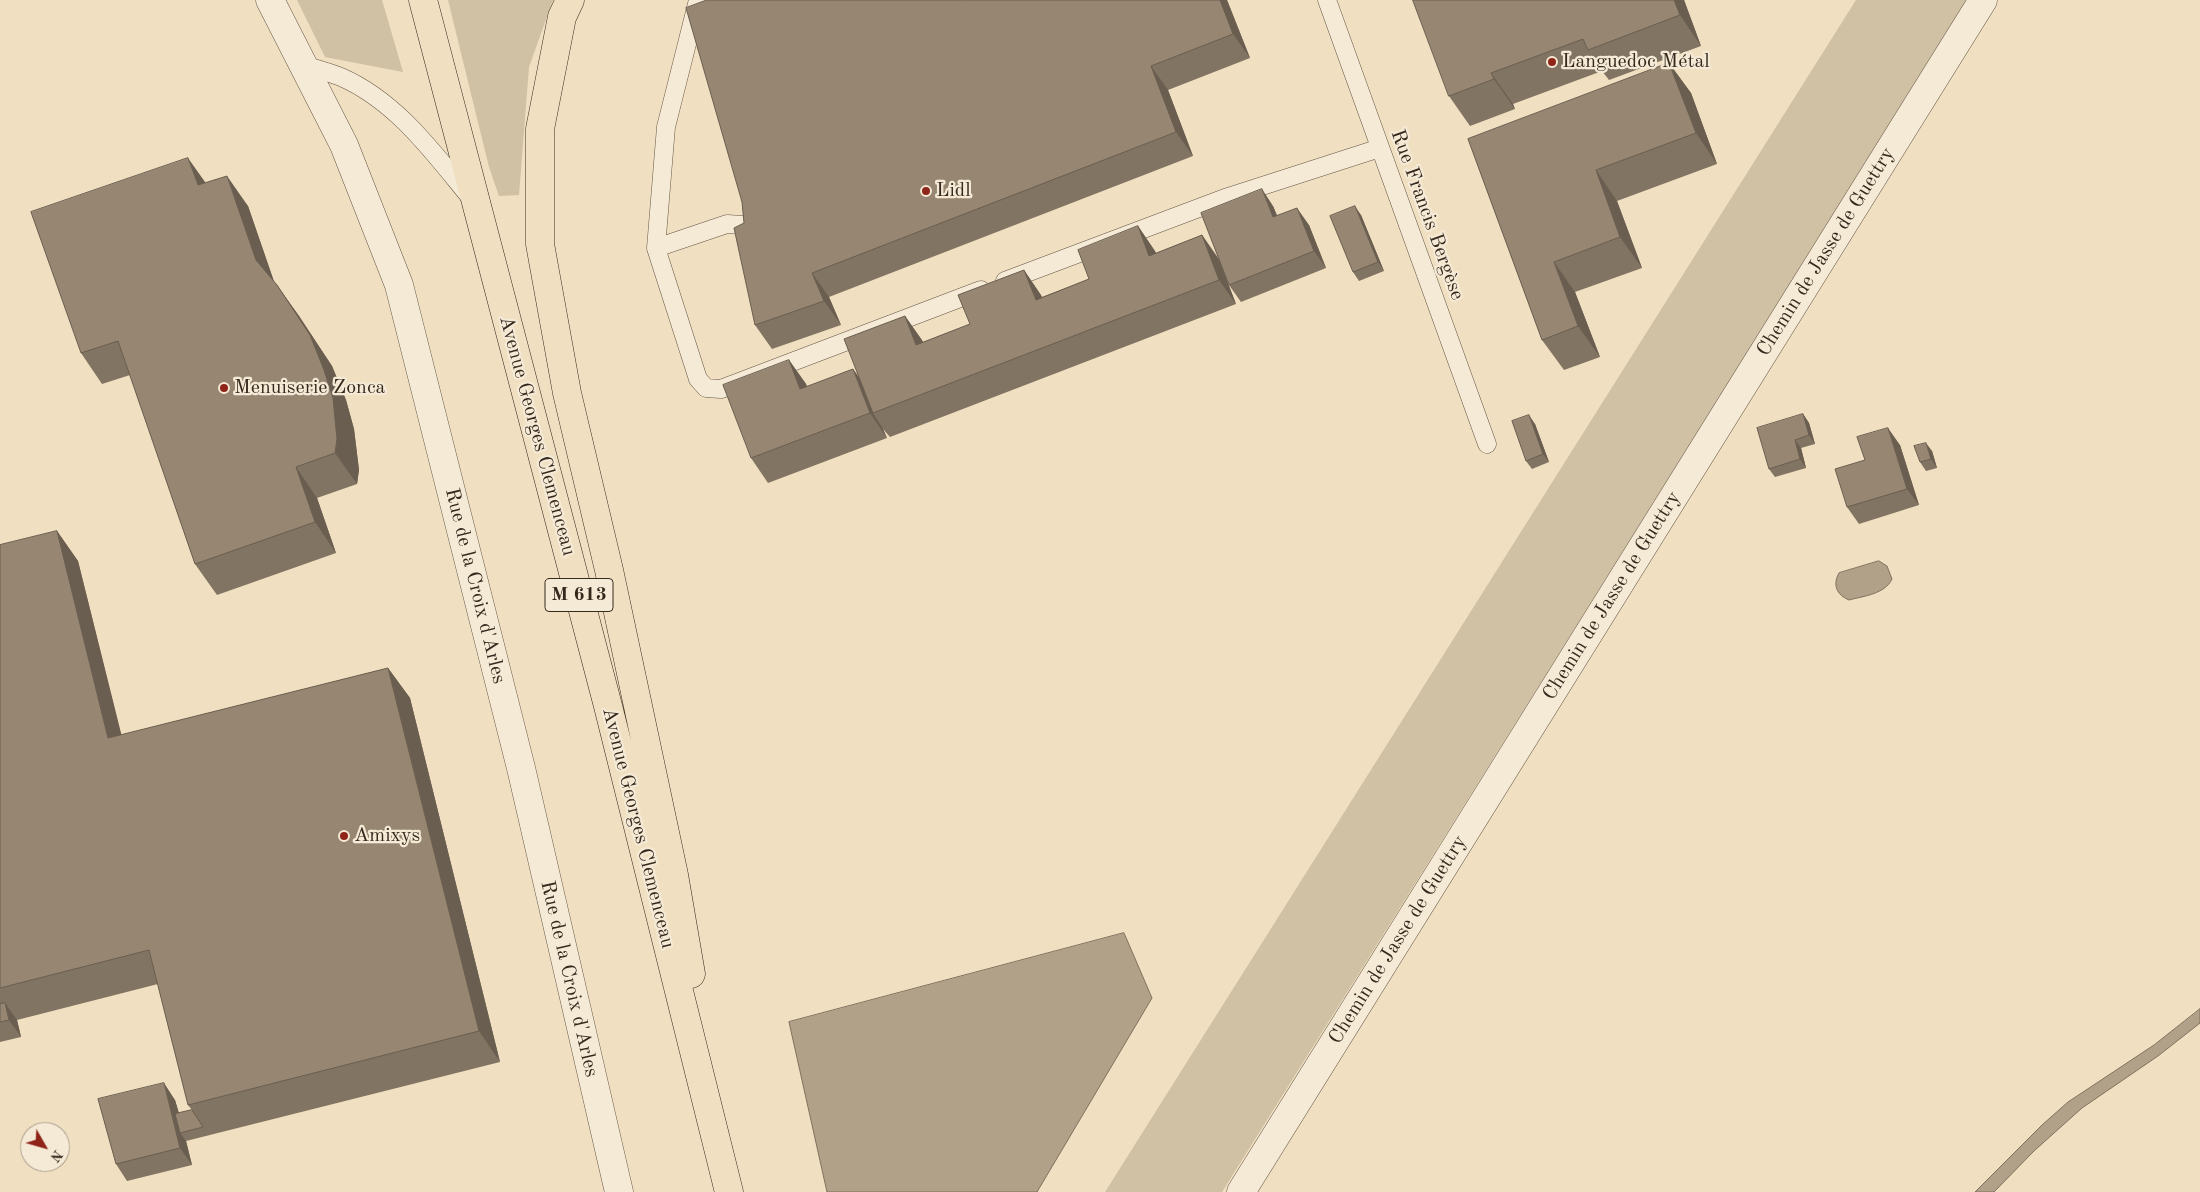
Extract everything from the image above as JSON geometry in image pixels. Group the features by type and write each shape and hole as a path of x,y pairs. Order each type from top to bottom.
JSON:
{"main road":[{"name":"Avenue Georges Clemenceau","path":"423,0 608,706 729,1192"},
{"name":"M 613","path":"570,0 562,17 540,129 540,244 567,393 609,570 674,875 729,1192"}],"street":[{"name":"Rue de la Croix d'Arles","path":"270,0 344,144 399,285 521,768 619,1192"},
{"name":"Chemin de Jasse de Guettry","path":"1241,1192 1983,0"}],"lane":[{"path":"698,0 666,127 656,248 698,379 706,388 721,388 1219,200 1380,148"},
{"name":"Rue Francis Bergèse","path":"1327,0 1487,444"},
{"path":"304,65 341,77 400,116 476,204"},
{"path":"656,248 728,224 759,226"}],"shaded area":[{"path":"297,0 382,0 403,72 325,57"},
{"path":"448,0 553,0 529,67 519,195 499,196 489,167"},
{"path":"1856,0 1968,0 1222,1192 1105,1192"},
{"path":"1879,561 1887,566 1892,579 1889,584 1874,594 1849,600 1841,595 1836,585 1839,573"},
{"path":"1124,933 1152,998 1037,1192 827,1192 789,1022"},
{"path":"2200,1009 2200,1023 2158,1056 2082,1108 2034,1151 1994,1192 1975,1192 2042,1125 2068,1102 2154,1045"}],"building":[{"name":"Lidl","path":"707,0 1220,0 1233,34 1151,66 1176,132 812,273 824,301 755,325 734,228 744,223 742,202 686,8"},
{"path":"1413,0 1674,0 1680,15 1588,50 1583,39 1491,73 1494,79 1449,96"},
{"path":"1669,63 1696,133 1596,170 1620,237 1554,262 1578,326 1542,340 1468,139"},
{"path":"188,158 198,185 227,176 256,260 277,285 310,335 333,398 337,439 335,453 296,467 315,522 195,564 118,341 81,353 31,212"},
{"path":"1262,189 1273,217 1297,208 1314,251 1229,285 1201,213"},
{"path":"1355,206 1378,262 1353,272 1330,216"},
{"path":"1138,226 1149,256 1202,235 1219,280 873,413 844,339 905,316 916,345 970,324 958,295 1024,270 1036,300 1089,279 1078,250"},
{"path":"789,360 800,389 853,369 870,413 751,458 723,385"},
{"path":"1803,414 1809,435 1795,440 1800,459 1769,469 1757,428"},
{"path":"1529,415 1543,454 1526,461 1512,421"},
{"path":"1888,428 1907,489 1847,507 1835,469 1865,460 1857,437"},
{"path":"1926,443 1931,459 1920,462 1914,446"},
{"path":"57,531 108,738 388,668 479,1031 188,1105 149,950 0,988 0,545"},
{"path":"5,1003 9,1020 0,1022 0,1004"},
{"path":"164,1083 180,1148 116,1164 98,1099"},
{"path":"192,1110 203,1127 180,1133 175,1114"}],"place":[{"name":"Languedoc Métal","path":"1552,62"},
{"name":"Lidl","path":"926,191"},
{"name":"Menuiserie Zonca","path":"224,388"},
{"name":"Amixys","path":"344,836"}]}
